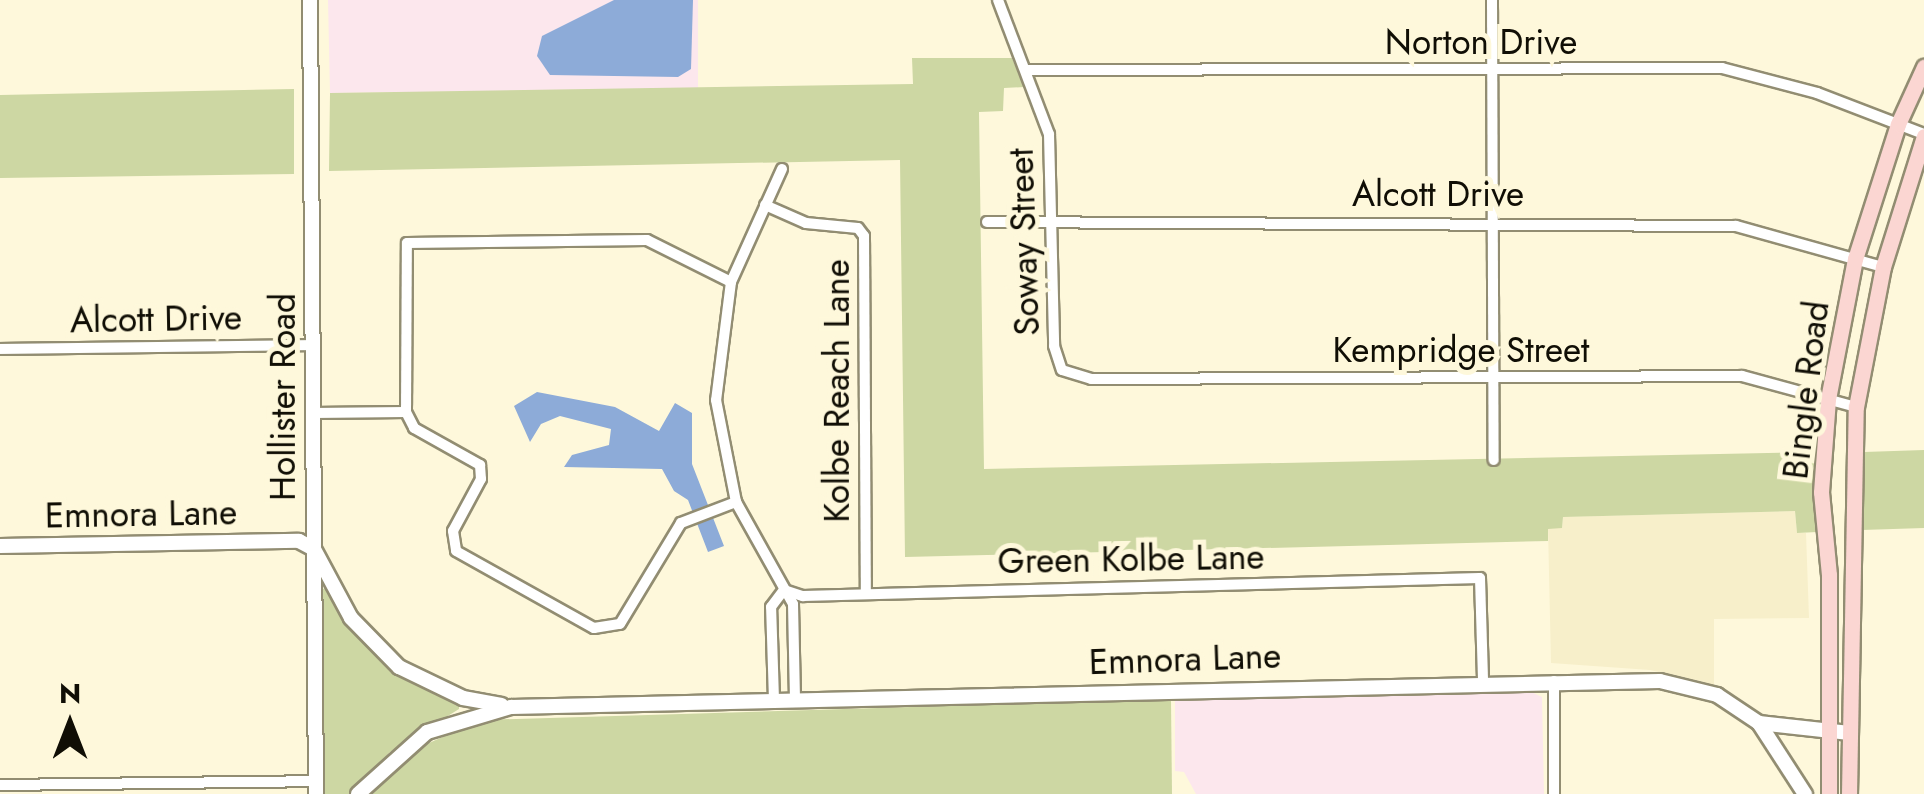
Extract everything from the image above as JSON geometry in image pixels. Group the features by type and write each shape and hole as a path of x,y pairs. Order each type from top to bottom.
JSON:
{"main road":[{"name":"Bingle Road","path":"1829,794 1829,575 1821,492 1828,399 1854,259 1898,124 1924,67"},
{"name":"Bingle Road","path":"1849,794 1856,407 1882,267 1924,135"},
{"path":"1829,575 1850,574"}],"street":[{"name":"Hollister Road","path":"310,0 313,345 321,412 314,549 316,788"},
{"name":"Soway Street","path":"998,0 1049,134 1055,224 1054,346 1062,370"},
{"path":"1492,0 1494,460"},
{"name":"Norton Drive","path":"1027,70 1722,68 1924,135"},
{"path":"782,170 731,282 716,400 736,502 792,604 795,699"},
{"name":"Kolbe Reach Lane","path":"765,205 806,223 858,228 864,236 866,594"},
{"name":"Alcott Drive","path":"988,222 1494,220 1736,226 1882,267"},
{"path":"731,282 648,240 406,243 406,412 414,428 482,472 453,531 456,551 594,628 620,624 686,520 736,502"},
{"name":"Alcott Drive","path":"0,349 313,345"},
{"name":"Kempridge Street","path":"1062,370 1091,379 1742,376 1856,407"},
{"path":"321,412 406,412"},
{"name":"Emnora Lane","path":"0,546 299,541 314,549 352,618 399,667 464,698 511,707 1554,681 1689,686 1717,695 1758,723 1849,733"},
{"name":"Green Kolbe Lane","path":"784,590 803,596 1480,578 1483,680"},
{"path":"774,700 771,606 784,590"},
{"path":"1554,681 1554,794"},
{"name":"Emnora Lane","path":"358,794 427,732 511,707"},
{"path":"1758,723 1805,794"},
{"path":"0,785 316,788"}],"shaded area":[{"path":"328,0 698,0 698,89 330,93"},
{"path":"1795,511 1797,533 1806,533 1809,618 1714,619 1714,685 1650,670 1551,663 1548,528 1562,528 1563,517"},
{"path":"1527,690 1542,697 1544,794 1196,794 1184,772 1175,771 1175,697"}],"green space":[{"path":"912,58 1012,58 1024,87 1004,88 1003,111 979,112 984,469 1814,452 1817,532 1797,533 1795,511 1563,517 1562,528 1548,529 1548,541 905,557 900,160 329,171 330,93 913,84"},
{"path":"294,89 294,174 0,178 0,95"},
{"path":"1924,450 1924,528 1862,530 1864,452"},
{"path":"328,586 368,646 397,672 459,703 459,709 390,752 353,794 323,794 323,589"},
{"path":"1171,699 1172,794 371,794 420,747 481,720"}],"water":[{"path":"614,0 693,0 691,69 678,77 550,75 537,56 542,36"},
{"path":"537,392 615,407 659,431 675,403 692,413 692,464 724,546 708,552 688,500 674,491 662,469 564,467 572,455 609,445 611,429 560,416 541,424 530,442 514,406"}]}
